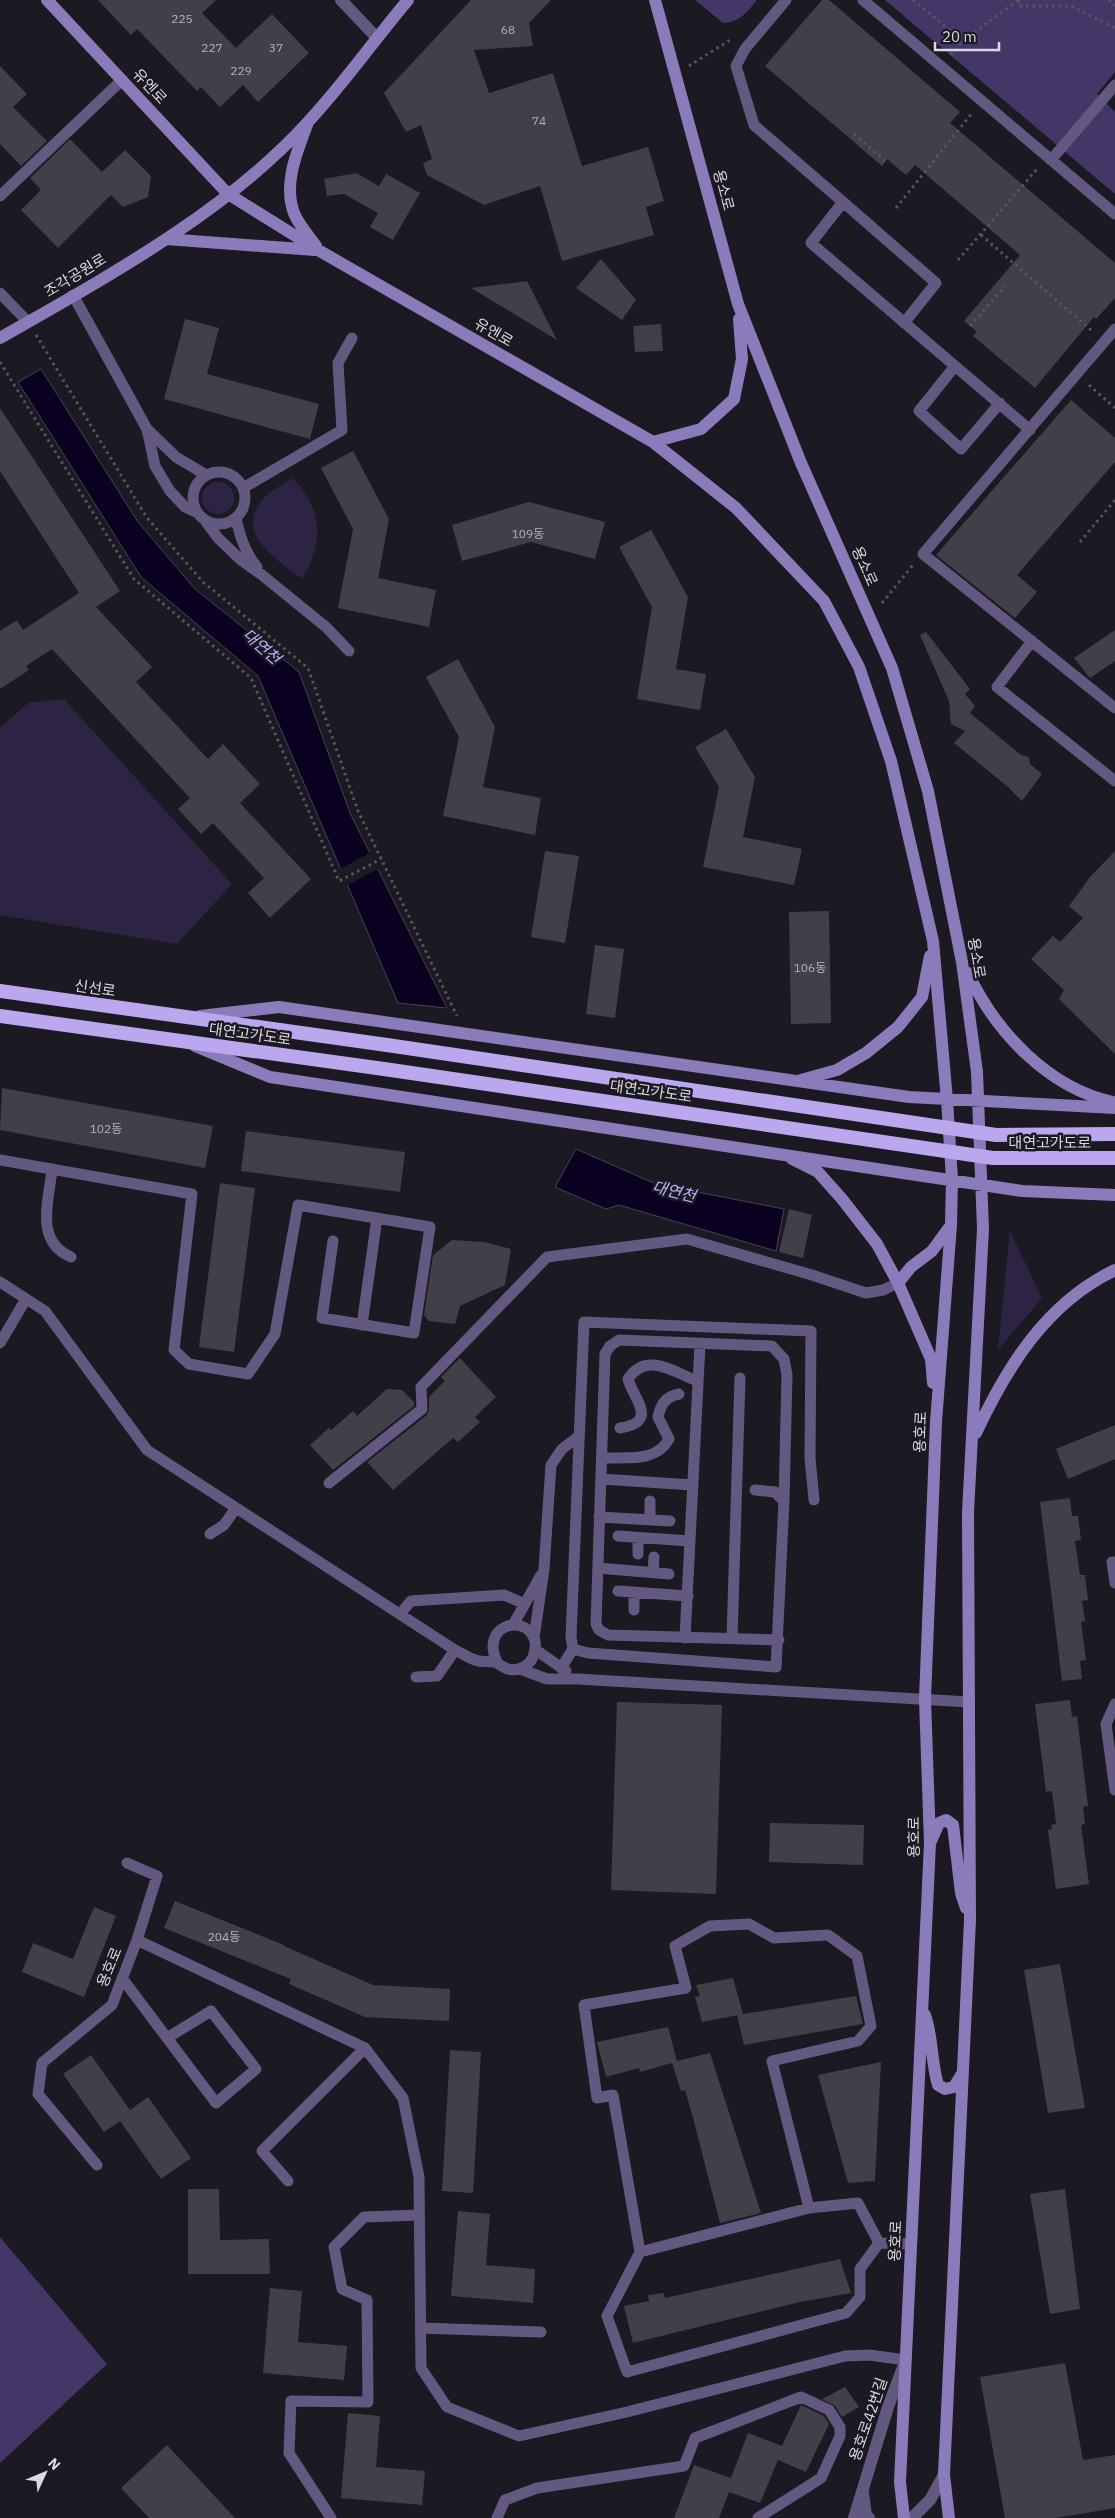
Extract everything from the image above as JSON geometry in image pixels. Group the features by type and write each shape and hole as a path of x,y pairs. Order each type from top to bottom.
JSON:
{"highway":[{"name":"신선로","path":"0,991 185,1018"},
{"name":"대연고가도로","path":"0,1016 384,1069 993,1158 1115,1158"},
{"name":"대연고가도로","path":"185,1018 387,1045 996,1135 1115,1134"}],"main road":[{"name":"유엔로","path":"47,0 228,194 318,250 653,442 736,508 824,600 859,668 891,762 933,941"},
{"path":"318,250 294,213 290,187 294,161 308,123 408,0"},
{"name":"용소로","path":"656,0 738,304 801,462 892,668 928,791 962,962 977,1072 983,1184"},
{"name":"조각공원로","path":"0,338 166,239 228,194 308,123"},
{"path":"166,239 318,250"},
{"path":"653,442 701,429 734,399 742,360 738,304"},
{"path":"795,1081 837,1070 866,1053 898,1027 922,997 933,941"},
{"path":"933,941 947,1100"},
{"path":"962,962 980,998 1005,1033 1036,1062 1062,1080 1097,1099 1115,1102"},
{"path":"185,1018 279,1007 795,1081 947,1100 1115,1108"},
{"path":"184,1041 270,1077 1022,1191 1115,1195"},
{"name":"용호로","path":"904,2518 900,2482 930,1843 925,1698 936,1422 951,1225 952,1180 947,1100"},
{"path":"781,1154 818,1172 877,1244 898,1283 931,1359 936,1422"},
{"path":"949,2518 944,2476 970,1920 968,1512 974,1438 983,1184"},
{"path":"898,1283 911,1267 932,1251 951,1225"},
{"path":"974,1438 998,1386 1034,1334 1059,1309 1098,1278 1115,1270"},
{"path":"930,1843 939,1823 946,1820 953,1824 962,1893 970,1920"},
{"path":"923,2008 930,2031 933,2068 938,2085 944,2089 954,2087 963,2072"}],"street":[{"path":"341,0 376,37"},
{"name":"용호로42번길","path":"854,2518 888,2407 906,2360"},
{"path":"912,2518 930,2500 944,2476"},
{"name":"용호로42번길","path":"862,2488 866,2515 869,2518"}],"lane":[{"path":"786,0 745,49 736,66 754,125 936,283 904,323"},
{"path":"863,0 1115,214"},
{"path":"0,196 122,80"},
{"path":"1049,158 1115,85"},
{"path":"843,202 811,243 1030,430"},
{"path":"0,292 28,322"},
{"path":"73,295 147,429 155,466 170,491 185,507 201,516 220,524 236,518 245,504 244,488 239,480 223,472 206,475 194,488 194,505 201,516 229,549 326,627 349,651"},
{"path":"1115,329 923,554 1115,708"},
{"path":"244,488 342,430 338,363 352,338"},
{"path":"955,366 919,412 961,448 1000,403"},
{"path":"147,429 176,457 206,475"},
{"path":"236,518 239,534 246,553 262,575"},
{"path":"1032,641 996,687 1115,782"},
{"path":"0,1160 192,1194 174,1350 189,1364 248,1374 275,1334 298,1205 430,1227 414,1333 322,1318 333,1241"},
{"path":"52,1170 46,1222 50,1239 60,1252 71,1257"},
{"path":"362,1325 377,1218"},
{"path":"329,1483 422,1409 421,1387 547,1257 687,1239 812,1275 866,1293 883,1290 898,1283"},
{"path":"0,1282 45,1311 147,1450 455,1650 478,1661 496,1662 507,1669 520,1669 548,1679 578,1679 823,1695 925,1698 969,1702"},
{"path":"0,1343 26,1299"},
{"path":"561,1668 573,1649 571,1637 584,1322 811,1331 810,1458 814,1500"},
{"path":"573,1649 588,1653 776,1667 779,1640 784,1501 787,1375 784,1359 772,1346 619,1340 610,1346 604,1354 596,1624 599,1630 608,1635 779,1640"},
{"path":"686,1638 700,1344"},
{"path":"620,1428 636,1423 641,1418 642,1408 632,1391 628,1379 642,1365 657,1365 698,1381"},
{"path":"732,1638 740,1378"},
{"path":"602,1458 654,1456 664,1449 669,1439 658,1417 661,1404 670,1396 679,1394"},
{"path":"520,1669 531,1662 536,1650 534,1638 544,1569 551,1465 562,1449 579,1436"},
{"path":"601,1479 693,1486"},
{"path":"755,1490 774,1492 784,1501"},
{"path":"650,1501 650,1520"},
{"path":"210,1534 224,1525 236,1508"},
{"path":"600,1517 670,1521"},
{"path":"618,1536 690,1541"},
{"path":"638,1538 638,1554"},
{"path":"653,1572 654,1557"},
{"path":"1115,1562 1112,1562 1115,1583"},
{"path":"598,1568 669,1574"},
{"path":"513,1625 544,1569"},
{"path":"618,1591 688,1596"},
{"path":"634,1592 634,1610"},
{"path":"400,1614 412,1601 504,1595 525,1604"},
{"path":"496,1662 491,1651 493,1638 501,1628 513,1625 526,1628 534,1638"},
{"path":"416,1677 437,1676 455,1650"},
{"path":"536,1650 578,1679"},
{"path":"1115,1704 1111,1723 1115,1790"},
{"name":"용호로","path":"97,2165 38,2094 42,2063 112,2005 137,1940 157,1876 127,1863"},
{"path":"809,2208 772,2061 858,2041 871,2026 857,1956 828,1935 774,1938 749,1924 710,1926 675,1946 686,1988 584,2005 598,2098 613,2095 640,2252 607,2316 627,2372 846,2314 860,2297 860,2269 878,2243"},
{"path":"137,1940 364,2048 403,2098 419,2177 422,2368 447,2407 519,2436 627,2412 845,2356 869,2356 906,2360"},
{"path":"122,1978 167,2038 216,2103 256,2069 211,2010 167,2038"},
{"path":"288,2181 262,2151 364,2048"},
{"path":"640,2252 809,2208 858,2202 878,2243"},
{"path":"331,2518 289,2453 291,2400 368,2402 367,2300 342,2289 334,2247 364,2217 420,2214"},
{"path":"878,2243 911,2244"},
{"path":"421,2328 541,2332"},
{"path":"497,2518 505,2500 537,2488 684,2466 696,2438 801,2397 829,2410 840,2428 840,2436 821,2478 758,2518"}],"path":[{"path":"913,0 962,41"},
{"path":"941,66 962,41 1018,0 1019,6 1071,6 1115,28"},
{"path":"1109,0 1115,6"},
{"path":"675,73 734,38"},
{"path":"896,208 976,108"},
{"path":"854,134 885,161"},
{"path":"958,260 1049,158"},
{"path":"981,235 1104,341"},
{"path":"970,326 1005,286"},
{"path":"28,322 147,518 203,582 308,668 358,811 379,860 466,1034"},
{"path":"0,362 134,579 251,678 339,881 379,860"},
{"path":"1077,374 1115,408"},
{"path":"1080,542 1115,500"},
{"path":"870,617 923,554"}],"shaded area":[{"path":"695,0 757,0 738,19 723,23"},
{"path":"885,0 1115,0 1115,72 1097,94 1115,112 1115,194"},
{"path":"293,478 310,502 315,514 317,527 314,552 302,579 271,555 262,545 253,523 255,511 264,498"},
{"path":"218,482 224,483 229,487 233,492 233,504 229,509 224,513 218,514 212,513 207,509 203,504 202,498 203,492 207,487 212,483"},
{"path":"64,699 232,884 177,944 0,915 0,728 28,703"},
{"path":"1010,1231 1042,1298 998,1350"},
{"path":"0,2237 107,2364 0,2463"}],"water":[{"name":"대연천","path":"41,369 138,522 195,589 299,672 350,813 447,1008 398,1003 258,676 141,577 18,382"},
{"name":"대연천","path":"576,1149 656,1184 784,1209 776,1251 619,1205 606,1209 555,1187"}],"pier":[{"path":"372,852 380,868 346,886 338,870"}],"building":[{"path":"98,0 216,0 202,13 236,48 272,14 309,53 258,102 243,85 220,107 201,87 197,91 137,29 131,35"},
{"path":"471,0 551,0 529,23 533,46 474,50 489,93 553,73 582,166 648,147 664,201 646,207 654,235 562,261 540,186 484,205 427,175 423,163 432,159 421,125 406,132 384,93"},
{"path":"822,0 829,0 960,112 950,123 1115,263 1115,298 1096,319 1094,317 1035,388 973,336 977,332 964,321 1020,255 915,165 906,175 887,159 882,166 765,66"},
{"path":"0,66 27,94 13,107 47,141 21,166 0,144"},
{"path":"70,139 102,172 125,150 151,176 148,197 123,207 111,195 58,248 21,210 41,190 30,178"},
{"path":"356,173 379,186 386,174 420,193 393,240 370,227 378,213 344,194 327,196 324,179"},
{"path":"601,259 636,300 622,320 576,288"},
{"path":"527,281 557,340 471,288"},
{"path":"185,319 219,328 207,374 319,404 310,439 164,399"},
{"path":"661,324 663,351 635,352 633,326"},
{"path":"1071,400 1115,438 1115,462 1017,575 1037,592 1015,618 936,555"},
{"path":"0,408 120,591 96,607 152,667 136,682 208,759 223,744 260,784 240,803 311,879 270,918 248,893 264,878 213,823 201,834 178,809 190,798 52,649 26,666 29,670 0,689 0,631 17,620 23,630 79,593 0,471"},
{"path":"353,451 389,519 378,578 436,590 429,627 338,608 353,529 321,468"},
{"path":"529,502 605,522 595,559 531,542 462,561 452,525"},
{"path":"651,530 688,597 676,669 706,674 700,710 637,699 652,607 619,547"},
{"path":"1115,630 1115,661 1090,678 1074,658"},
{"path":"926,632 970,689 965,694 975,706 970,713 1021,755 1029,757 1030,764 1042,774 1022,801 1008,787 954,743 965,731 951,724 949,701 920,635"},
{"path":"458,659 495,727 483,787 541,798 535,835 443,816 459,737 426,677"},
{"path":"726,729 755,777 743,837 802,849 794,885 703,867 719,787 695,747"},
{"path":"545,851 579,856 565,943 531,937"},
{"path":"1115,851 1115,1054 1059,999 1064,990 1031,959 1053,936 1060,942 1083,918 1069,906 1090,877"},
{"path":"829,911 831,1023 791,1024 789,912"},
{"path":"595,945 624,949 615,1018 586,1014"},
{"path":"2,1088 213,1126 205,1168 0,1130"},
{"path":"246,1131 405,1152 400,1192 241,1171"},
{"path":"220,1183 255,1188 234,1352 199,1347"},
{"path":"789,1209 812,1215 803,1258 779,1252"},
{"path":"452,1240 484,1242 511,1249 505,1285 460,1306 455,1324 429,1321 424,1315 433,1255"},
{"path":"460,1358 496,1397 475,1417 480,1422 458,1442 453,1438 393,1490 367,1462 427,1415 429,1397 445,1381 441,1377"},
{"path":"387,1389 402,1390 414,1402 414,1406 333,1470 310,1445 329,1428 331,1430 353,1411 357,1416"},
{"path":"1115,1425 1115,1459 1068,1479 1056,1449"},
{"path":"1070,1498 1072,1516 1078,1516 1081,1540 1075,1541 1080,1575 1085,1575 1088,1600 1082,1601 1085,1621 1081,1622 1086,1660 1080,1661 1082,1679 1062,1681 1040,1502"},
{"path":"1070,1700 1072,1717 1077,1716 1088,1806 1083,1807 1085,1824 1081,1825 1089,1884 1056,1889 1048,1830 1052,1829 1051,1825 1056,1824 1052,1791 1046,1792 1035,1704"},
{"path":"617,1702 722,1705 716,1894 611,1890"},
{"path":"770,1823 864,1825 863,1865 769,1862"},
{"path":"175,1901 284,1945 373,1985 450,1989 449,2021 365,2017 289,1984 291,1979 164,1928"},
{"path":"94,1907 116,1916 84,1997 22,1972 33,1943 73,1959"},
{"path":"1060,1964 1085,2108 1048,2113 1024,1970"},
{"path":"733,1978 743,2014 702,2022 695,1997 700,1996 696,1985"},
{"path":"856,1996 863,2024 744,2045 737,2015"},
{"path":"668,2027 677,2061 710,2053 761,2213 720,2223 685,2090 681,2091 672,2063 640,2072 639,2068 606,2077 597,2042"},
{"path":"450,2050 481,2052 473,2193 442,2191"},
{"path":"91,2055 130,2110 148,2097 191,2158 161,2179 120,2121 104,2132 63,2074"},
{"path":"881,2062 875,2181 848,2183 818,2075"},
{"path":"188,2189 219,2189 220,2240 269,2239 270,2274 188,2274"},
{"path":"1065,2189 1080,2309 1050,2314 1030,2194"},
{"path":"458,2211 490,2214 486,2265 535,2269 533,2303 451,2296"},
{"path":"840,2259 851,2293 800,2302 633,2343 624,2306 649,2301 648,2295 664,2293 665,2298"},
{"path":"270,2288 302,2291 298,2342 347,2346 344,2380 263,2373"},
{"path":"1065,2363 1083,2460 1115,2455 1115,2508 1056,2518 1005,2518 980,2377"},
{"path":"845,2387 859,2407 842,2417 835,2406 822,2399"},
{"path":"801,2405 824,2416 829,2424 806,2472 778,2460 760,2503 729,2492 719,2518 674,2518 694,2465 731,2478 748,2433 782,2446"},
{"path":"348,2413 380,2416 376,2467 425,2471 422,2505 341,2498"},
{"path":"167,2445 235,2518 149,2518 121,2488"}]}
